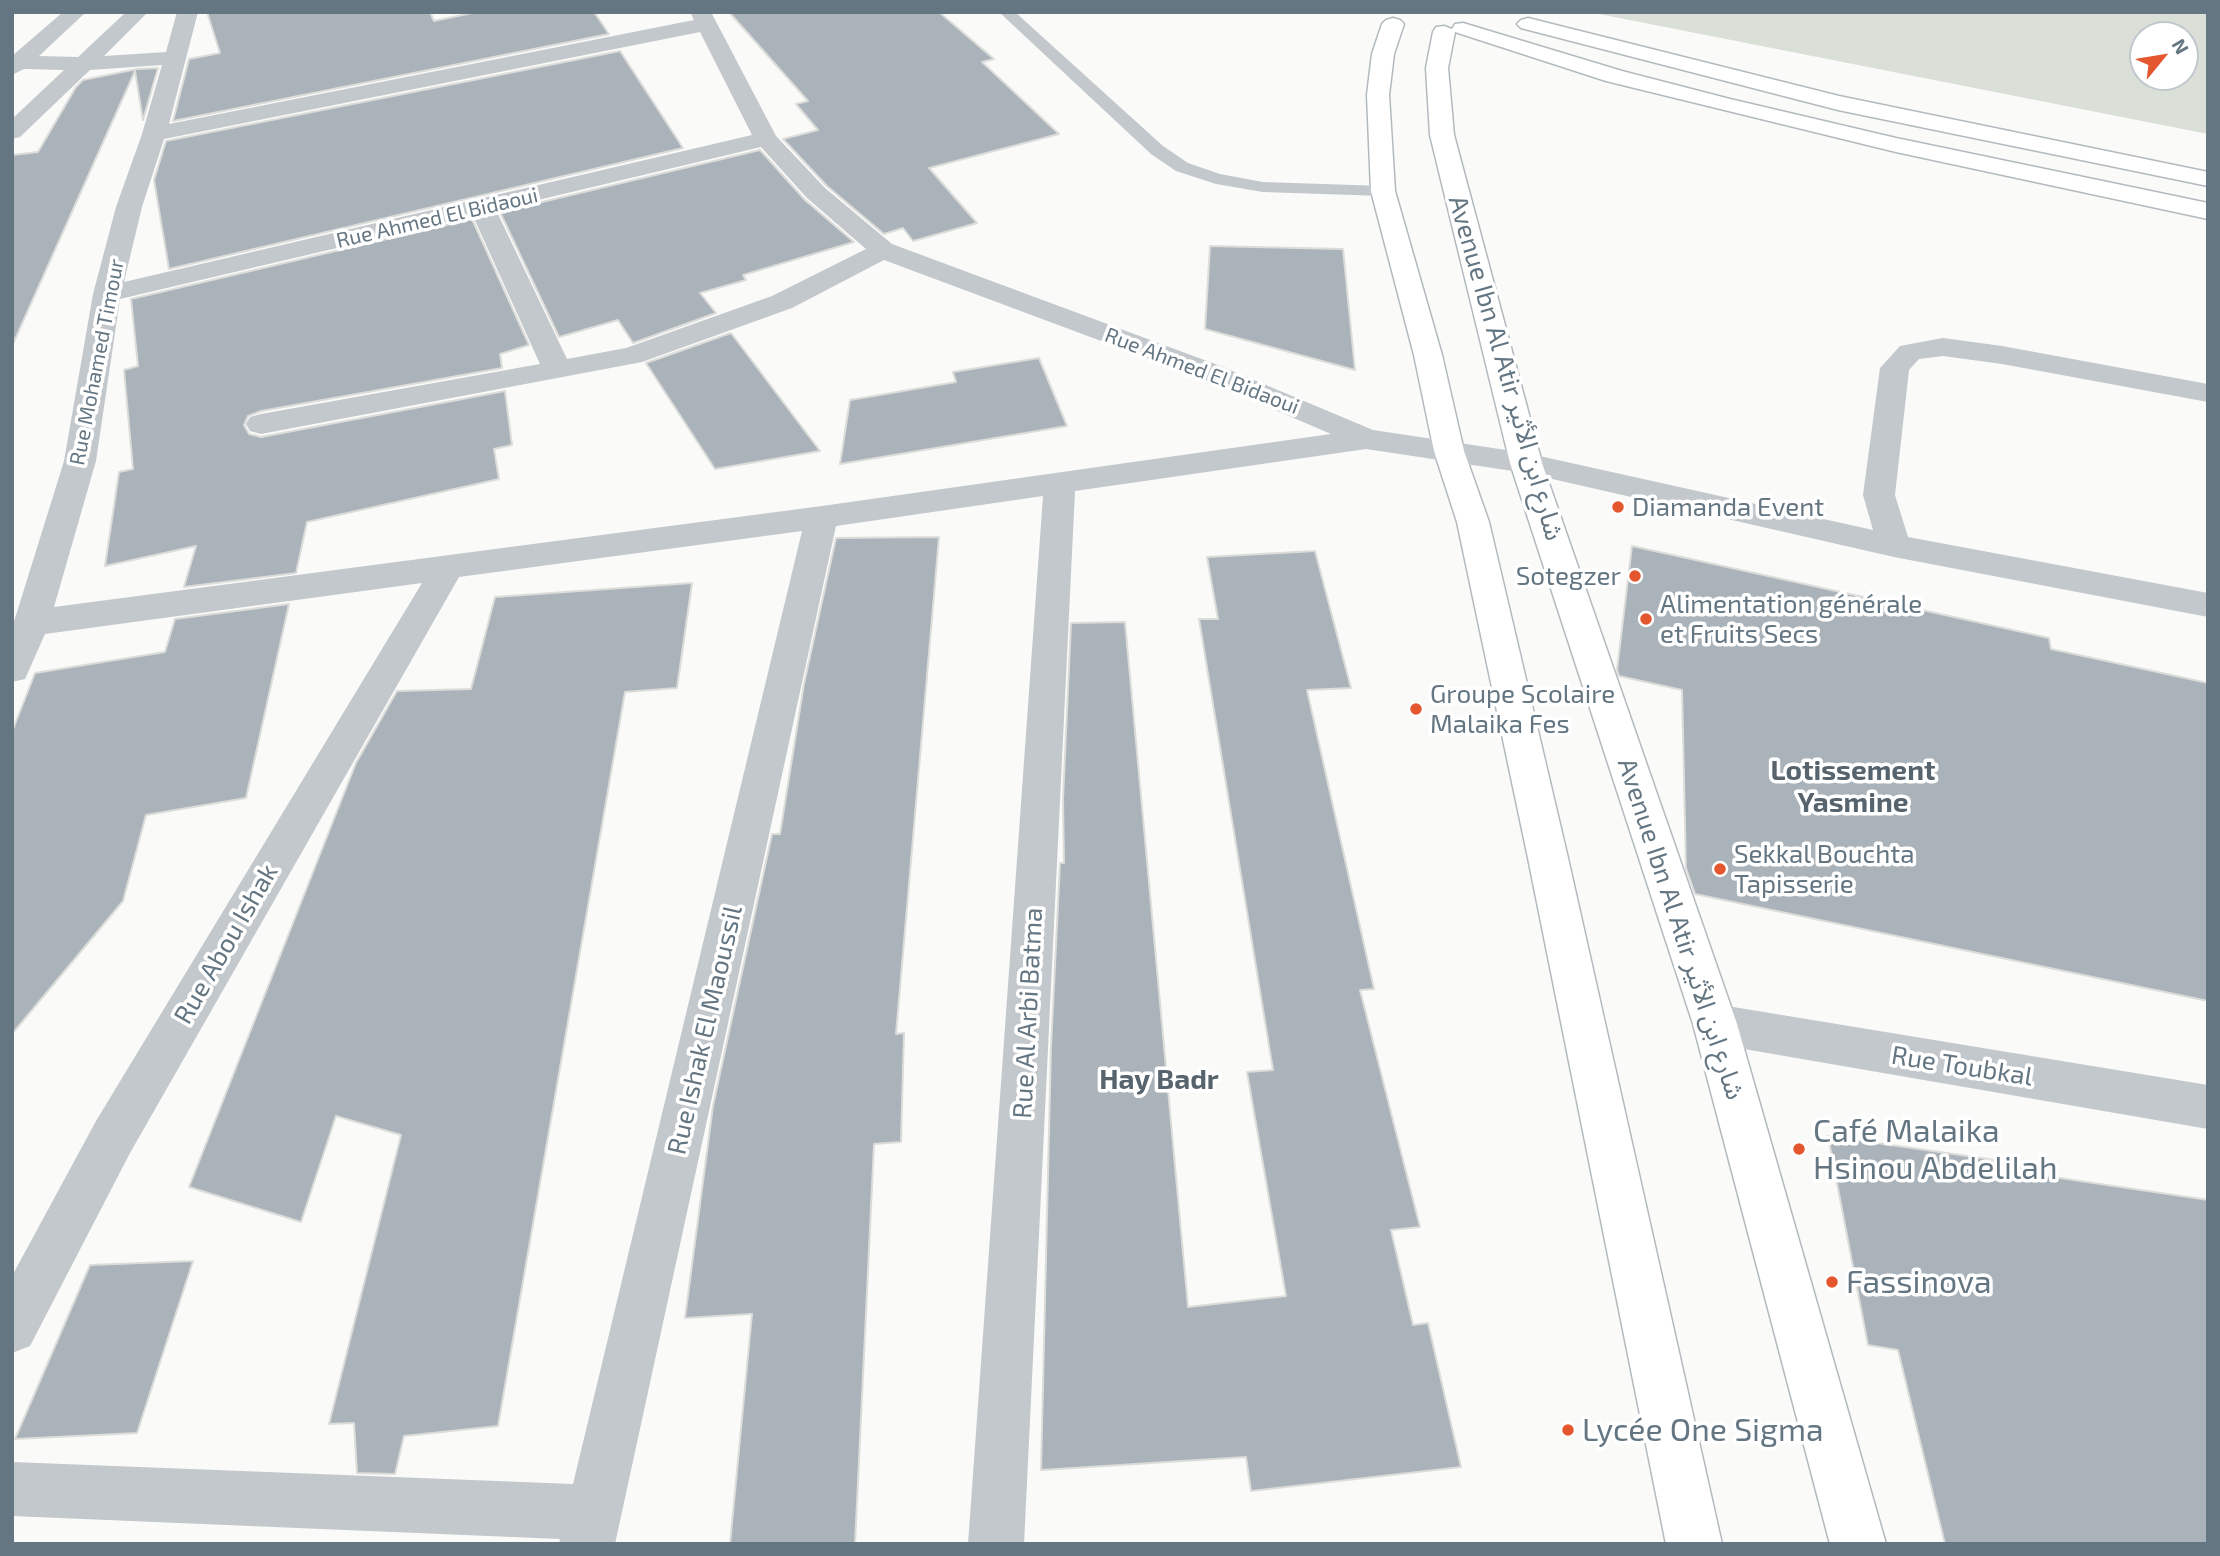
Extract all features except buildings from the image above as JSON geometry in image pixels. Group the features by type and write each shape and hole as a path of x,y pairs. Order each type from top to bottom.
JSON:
{"street":[{"path":"16,65 76,12"},
{"path":"12,132 138,12"},
{"name":"Rue Mohamed Timour","path":"12,669 32,623 80,461 107,293 129,206 154,134 188,12"},
{"path":"154,134 704,18"},
{"name":"Rue Ahmed El Bidaoui","path":"704,18 766,139 816,193 883,250 1213,373 1323,418 1366,439 1526,463 1894,546 2208,605"},
{"path":"1509,19 1838,103 2208,179"},
{"path":"1694,1544 1473,522 1450,452 1428,355 1383,191 1378,95 1383,54 1428,25 1765,114 2208,211"},
{"name":"Avenue Ibn Al Atir شارع ابن الأثير","path":"1428,25 1437,68 1442,135 1526,463 1715,1024 1858,1544"},
{"path":"16,65 174,58"},
{"name":"Rue Ahmed El Bidaoui","path":"107,293 482,208 766,139"},
{"path":"482,208 558,371"},
{"path":"261,424 632,356 782,302 883,250"},
{"path":"1894,546 1879,495 1895,368 1910,352 1943,347 2003,355 2208,393"},
{"path":"32,623 822,517 1366,439"},
{"name":"Rue Al Arbi Batma","path":"996,1544 1060,483"},
{"name":"Rue Ishak El Maoussil","path":"591,1528 822,517"},
{"name":"Rue Abou Ishak","path":"12,1328 113,1137 449,565"},
{"name":"Rue Toubkal","path":"1715,1024 2208,1107"},
{"path":"12,1489 591,1528"}],"lane":[{"path":"1006,12 1157,150 1182,167 1216,179 1263,187 1383,191"}],"shaded area":[{"path":"1589,12 2208,12 2208,134"}],"place":[{"name":"Diamanda Event","path":"1618,507"},
{"name":"Sotegzer","path":"1635,576"},
{"name":"Alimentation générale et Fruits Secs","path":"1646,619"},
{"name":"Groupe Scolaire Malaika Fes","path":"1416,709"},
{"name":"Sekkal Bouchta Tapisserie","path":"1720,869"},
{"name":"Café Malaika Hsinou Abdelilah","path":"1799,1149"},
{"name":"Fassinova","path":"1832,1282"},
{"name":"Lycée One Sigma","path":"1568,1430"}],"district":[{"name":"Lotissement Yasmine","path":"1853,787"},
{"name":"Hay Badr","path":"1159,1080"}]}
